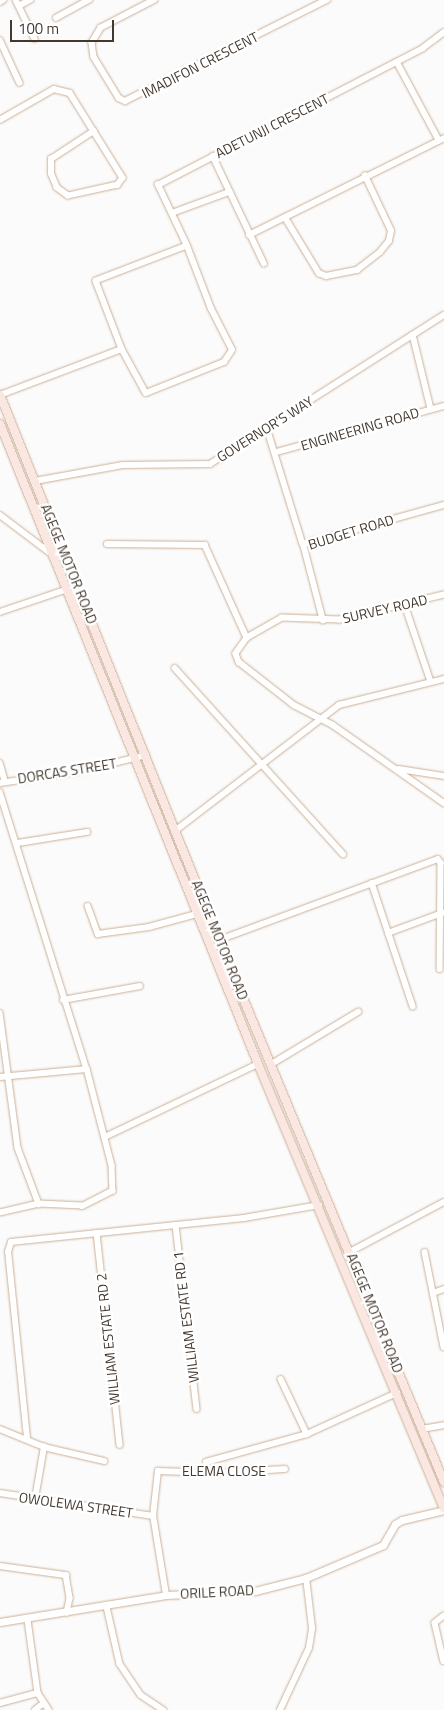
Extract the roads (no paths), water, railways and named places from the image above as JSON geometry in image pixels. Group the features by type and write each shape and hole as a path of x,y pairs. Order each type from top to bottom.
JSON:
{"main road":[{"name":"AGEGE MOTOR ROAD","path":"0,395 270,1065 350,1252 444,1482"},
{"name":"AGEGE MOTOR ROAD","path":"0,424 258,1064 320,1205 444,1509"},
{"path":"225,981 235,978"},
{"path":"250,1042 260,1038"}],"street":[{"path":"16,0 36,39"},
{"path":"19,6 30,0"},
{"path":"56,18 89,0"},
{"name":"IMADIFON CRESCENT","path":"155,0 101,28 92,43 94,57 119,98 125,101 327,0"},
{"name":"ADETUNJI CRESCENT","path":"187,246 96,281 122,350 146,393 230,356 232,350 211,309 187,246 158,185 397,62 444,32"},
{"path":"0,40 20,83"},
{"path":"249,235 364,176 442,139 397,62"},
{"path":"0,120 61,88 70,93 94,131 122,182 74,196 62,193 50,174 50,159 94,131"},
{"path":"213,156 264,263"},
{"path":"285,217 319,273 326,276 356,270 380,252 391,232 364,176"},
{"path":"172,213 229,192"},
{"name":"GOVERNOR'S WAY","path":"35,481 123,465 200,466 267,428 444,315"},
{"path":"413,335 431,409"},
{"path":"0,395 122,350"},
{"name":"ENGINEERING ROAD","path":"277,452 444,406"},
{"path":"267,428 277,452 303,544"},
{"name":"BUDGET ROAD","path":"323,620 303,544 444,505"},
{"path":"0,515 52,554 64,552"},
{"path":"107,544 205,545 247,638 238,647 239,662 316,720 333,725 397,768 444,803"},
{"path":"0,612 68,589"},
{"name":"SURVEY ROAD","path":"247,638 282,618 340,620 444,596"},
{"path":"405,604 432,682"},
{"path":"175,668 343,854"},
{"path":"176,831 316,720 343,704 444,679"},
{"name":"DORCAS STREET","path":"2,782 135,759 146,755"},
{"path":"0,763 2,782"},
{"path":"397,768 444,776"},
{"path":"0,792 50,943 62,1000 88,1069 114,1191 82,1206 39,1204 0,1214"},
{"path":"18,843 87,832"},
{"path":"219,940 438,859 442,863 440,969"},
{"path":"372,883 413,1006"},
{"path":"88,906 98,934 149,927 197,914"},
{"path":"388,933 442,913"},
{"path":"62,1000 140,986"},
{"path":"270,1065 358,1012"},
{"path":"0,1013 11,1076 18,1148 39,1204"},
{"path":"104,1137 258,1064"},
{"path":"0,1077 88,1069"},
{"path":"350,1252 444,1202"},
{"path":"27,1438 8,1247 11,1242 176,1225 320,1205"},
{"name":"WILLIAM ESTATE RD 1","path":"176,1225 197,1409"},
{"name":"WILLIAM ESTATE RD 2","path":"97,1233 120,1445"},
{"path":"425,1252 444,1347"},
{"path":"433,1292 444,1288"},
{"path":"281,1379 307,1434"},
{"path":"206,1462 307,1434 397,1393"},
{"path":"422,1429 444,1425"},
{"path":"0,1429 27,1438 44,1447 104,1461"},
{"path":"36,1499 44,1447"},
{"name":"OWOLEWA STREET","path":"164,1470 158,1471 153,1516 166,1595"},
{"name":"ELEMA CLOSE","path":"164,1470 220,1473 285,1470"},
{"name":"OWOLEWA STREET","path":"0,1493 153,1516"},
{"name":"ORILE ROAD","path":"0,1622 28,1620 166,1595 254,1591 306,1578 383,1545 402,1520 444,1509"},
{"path":"0,1566 66,1575 70,1598 67,1613"},
{"path":"280,1710 309,1648 312,1628 306,1578"},
{"path":"107,1607 120,1664 141,1694 163,1710"},
{"path":"444,1616 435,1623 444,1661"},
{"path":"28,1620 38,1693 49,1710"},
{"path":"0,1703 38,1693"},
{"path":"35,1710 44,1704"}]}
